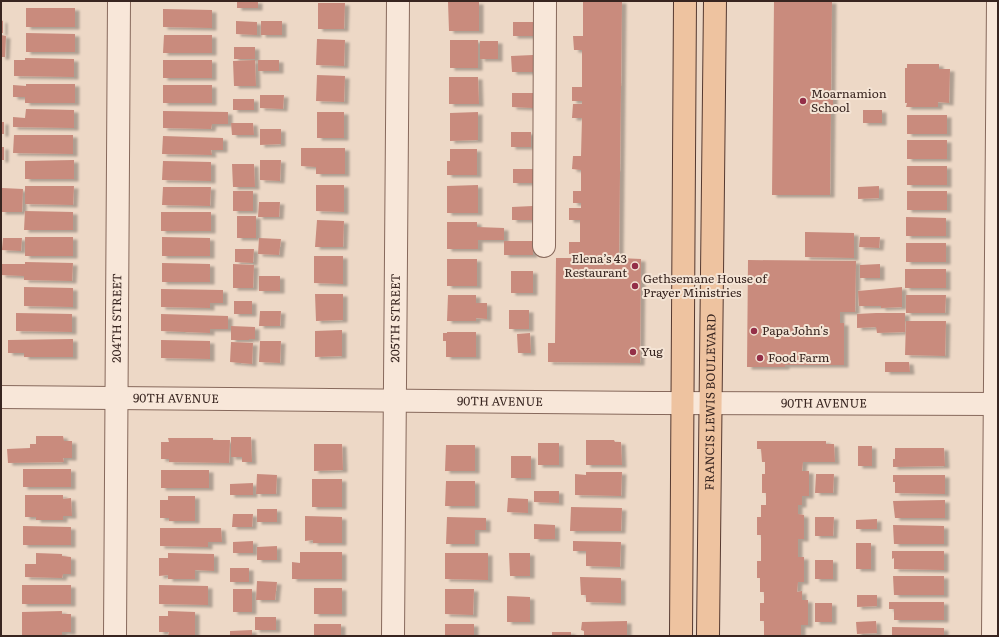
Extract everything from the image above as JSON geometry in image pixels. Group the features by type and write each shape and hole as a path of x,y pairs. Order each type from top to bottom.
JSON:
{"main road":[{"path":"680,636 685,1"},
{"name":"FRANCIS LEWIS BOULEVARD","path":"708,636 715,1"}],"street":[{"name":"204TH STREET","path":"115,636 119,1"},
{"name":"205TH STREET","path":"393,636 398,1"},
{"path":"544,246 545,1"},
{"path":"993,636 998,1"},
{"name":"90TH AVENUE","path":"1,397 683,403 996,404"}],"building":[{"path":"237,1 258,1 258,8 237,8"},
{"path":"583,1 622,1 619,258 641,259 640,363 548,362 548,343 555,343 556,258 580,258 580,254 569,254 569,242 580,242 580,220 569,220 569,208 581,208 581,203 573,203 573,191 581,191 581,170 572,169 573,156 581,156 582,118 572,118 573,104 582,104 582,101 572,101 572,87 582,87 582,50 574,50 573,36 583,36"},
{"name":"Moarnamion School","path":"774,1 832,1 831,93 833,93 833,108 831,108 830,195 772,195"},
{"path":"448,2 479,2 479,31 449,31"},
{"path":"318,3 345,3 344,29 318,29"},
{"path":"26,8 75,8 75,27 26,27"},
{"path":"163,9 212,10 212,28 163,27"},
{"path":"1,20 3,21 3,33 1,33"},
{"path":"236,21 257,22 257,35 236,34"},
{"path":"261,21 282,21 282,35 261,35"},
{"path":"513,22 534,22 534,36 513,36"},
{"path":"26,33 75,34 75,52 26,52"},
{"path":"1,35 6,36 5,57 1,57"},
{"path":"164,35 212,35 212,53 163,53"},
{"path":"317,39 345,40 344,66 316,65"},
{"path":"450,40 478,40 478,68 450,68"},
{"path":"480,41 498,41 498,59 480,59"},
{"path":"234,47 255,47 255,59 234,59"},
{"path":"533,55 534,72 512,72 511,56"},
{"path":"25,58 74,59 74,77 14,76 14,60 25,60"},
{"path":"163,60 212,60 212,78 163,78"},
{"path":"255,60 256,86 234,86 233,61"},
{"path":"258,60 279,60 279,71 258,71"},
{"path":"907,64 939,64 939,69 950,69 949,103 938,102 938,107 906,107 905,68 907,68"},
{"path":"317,75 345,76 344,102 316,101"},
{"path":"449,77 478,77 479,104 449,104"},
{"path":"26,84 75,84 75,103 25,103 25,97 13,97 13,85 26,86"},
{"path":"163,85 212,85 212,103 163,103"},
{"path":"512,93 533,93 533,108 512,107"},
{"path":"260,95 284,95 283,109 260,108"},
{"path":"233,99 254,99 254,110 233,110"},
{"path":"26,109 74,110 74,128 13,127 13,117 25,118"},
{"path":"863,110 882,110 882,123 863,123"},
{"path":"163,111 228,112 228,124 212,124 211,129 163,128"},
{"path":"317,112 344,112 344,138 317,138"},
{"path":"478,112 478,140 450,141 450,113"},
{"path":"907,115 947,115 947,134 907,134"},
{"path":"1,122 4,122 4,134 1,134"},
{"path":"231,123 253,123 254,135 232,135"},
{"path":"260,129 281,129 281,144 260,145"},
{"path":"511,132 531,132 531,147 511,147"},
{"path":"14,135 73,135 73,154 13,153"},
{"path":"163,136 223,138 223,150 211,150 212,155 162,154"},
{"path":"907,140 947,140 947,159 907,159"},
{"path":"1,147 4,147 4,160 1,160"},
{"path":"301,148 345,148 345,174 316,174 316,167 301,166"},
{"path":"450,149 477,149 477,175 447,175 447,161 450,161"},
{"path":"74,160 74,179 25,179 25,161"},
{"path":"260,160 281,160 280,181 260,180"},
{"path":"163,161 211,162 211,181 162,180"},
{"path":"232,164 254,164 255,187 233,187"},
{"path":"907,166 947,166 947,185 907,185"},
{"path":"513,169 533,169 533,183 513,183"},
{"path":"316,185 344,185 344,212 316,211"},
{"path":"478,185 478,213 447,213 447,186"},
{"path":"25,186 74,186 73,205 25,204"},
{"path":"879,186 879,198 858,199 858,187"},
{"path":"163,187 211,187 210,206 162,205"},
{"path":"2,188 23,189 22,212 1,212"},
{"path":"233,191 253,191 253,211 233,211"},
{"path":"907,191 947,191 947,210 907,210"},
{"path":"259,202 280,202 279,217 258,217"},
{"path":"533,206 533,220 512,220 512,207"},
{"path":"25,211 73,212 73,230 24,230"},
{"path":"161,212 211,212 211,231 161,231"},
{"path":"237,216 256,216 256,238 237,238"},
{"path":"906,217 946,218 946,236 906,236"},
{"path":"317,220 344,221 343,247 315,247"},
{"path":"447,222 477,222 477,227 504,228 504,240 478,240 478,249 447,249"},
{"path":"805,232 854,233 854,258 805,257"},
{"path":"25,237 73,237 73,256 25,256"},
{"path":"162,237 210,238 210,256 162,256"},
{"path":"860,237 880,237 879,248 859,247"},
{"path":"3,238 22,238 21,251 1,250"},
{"path":"259,238 281,239 279,255 258,254"},
{"path":"504,241 533,241 533,255 504,255"},
{"path":"906,243 946,243 946,262 906,262"},
{"path":"235,249 254,249 253,263 235,262"},
{"path":"314,256 343,256 343,284 314,283"},
{"path":"447,259 477,259 477,286 447,286"},
{"path":"748,260 856,261 855,312 840,312 840,323 844,323 844,365 785,365 785,367 747,367"},
{"path":"25,262 73,263 72,281 24,280 24,276 1,275 1,264 25,264"},
{"path":"162,263 210,264 210,282 162,282"},
{"path":"233,264 254,265 253,288 233,288"},
{"path":"880,264 880,278 860,278 860,265"},
{"path":"905,269 946,269 946,288 905,288"},
{"path":"511,271 533,271 533,293 511,293"},
{"path":"259,276 280,276 280,291 259,291"},
{"path":"24,287 73,288 73,307 24,306"},
{"path":"902,287 902,307 881,308 881,306 859,306 858,291"},
{"path":"161,289 223,290 223,303 210,303 210,308 161,307"},
{"path":"315,294 343,294 343,320 316,321"},
{"path":"448,295 476,295 476,303 487,303 487,319 476,318 476,321 447,321"},
{"path":"906,295 946,295 945,313 906,313"},
{"path":"234,301 252,301 252,314 234,314"},
{"path":"509,310 529,310 529,329 509,329"},
{"path":"260,311 281,311 280,326 259,326"},
{"path":"16,313 72,314 72,332 16,331"},
{"path":"905,313 905,332 877,333 876,327 857,328 857,314"},
{"path":"161,314 228,316 228,329 210,329 210,333 161,331"},
{"path":"906,321 946,321 945,356 905,355"},
{"path":"231,326 255,327 255,339 231,340"},
{"path":"342,330 342,356 315,357 315,331"},
{"path":"476,332 476,357 446,357 446,341 443,341 443,333"},
{"path":"530,333 531,353 518,353 517,334"},
{"path":"73,339 73,357 24,357 24,353 8,353 8,340"},
{"path":"161,340 210,341 210,359 161,358"},
{"path":"260,341 281,341 280,363 259,362"},
{"path":"231,342 253,343 252,364 230,362"},
{"path":"885,362 909,362 910,372 885,372"},
{"path":"36,436 63,436 64,441 72,441 72,458 63,458 64,462 8,463 7,449 30,448 30,444 36,444"},
{"path":"231,437 251,437 252,462 242,462 242,457 231,457"},
{"path":"168,438 213,438 213,440 230,440 229,463 169,462 169,459 161,459 161,442 169,442"},
{"path":"586,440 614,440 615,442 621,442 622,465 586,465"},
{"path":"757,441 826,441 826,444 834,444 835,462 803,462 802,471 809,471 809,496 802,496 802,505 798,505 798,514 804,515 804,539 798,539 798,557 804,557 804,582 798,582 797,592 802,591 802,600 808,600 808,625 801,625 801,636 764,636 764,621 760,621 760,603 764,603 764,592 760,592 760,578 757,578 757,561 761,561 761,535 757,535 757,517 761,517 761,505 766,505 766,493 762,493 762,474 765,474 765,462 762,462 761,449 757,449"},
{"path":"538,443 559,443 559,465 538,465"},
{"path":"314,444 342,444 343,470 314,471"},
{"path":"446,445 475,445 475,471 445,471"},
{"path":"858,446 872,446 872,466 858,466"},
{"path":"895,448 944,448 945,466 893,467"},
{"path":"511,456 531,456 531,478 511,478"},
{"path":"23,469 71,469 71,487 23,487"},
{"path":"161,470 209,470 209,488 161,488"},
{"path":"586,472 622,472 621,496 575,495 575,474 586,475"},
{"path":"257,474 277,475 276,494 256,494"},
{"path":"816,474 834,474 833,493 815,493"},
{"path":"893,475 945,475 945,494 895,493 895,482 893,482"},
{"path":"312,479 342,479 342,507 312,507"},
{"path":"446,481 475,481 475,506 445,506"},
{"path":"253,483 253,495 230,495 230,484"},
{"path":"534,491 559,491 559,503 534,502"},
{"path":"25,495 63,495 63,499 71,498 72,516 63,516 63,520 36,520 36,517 25,517"},
{"path":"168,496 195,496 195,521 169,521 169,518 160,518 160,500 168,500"},
{"path":"508,498 528,499 528,513 507,512"},
{"path":"945,500 945,518 895,518 893,501"},
{"path":"571,507 622,508 621,531 570,531"},
{"path":"257,509 277,509 277,522 257,522"},
{"path":"233,514 253,514 252,527 232,527"},
{"path":"305,516 342,517 342,543 313,543 313,540 305,541"},
{"path":"447,517 486,518 486,530 475,530 475,544 446,544"},
{"path":"815,517 834,517 833,536 815,536"},
{"path":"877,519 877,529 856,529 856,520"},
{"path":"534,524 555,525 555,539 534,539"},
{"path":"893,525 944,526 944,544 894,544"},
{"path":"23,526 71,527 71,545 23,545"},
{"path":"160,528 221,528 222,542 208,542 208,547 160,546"},
{"path":"253,541 253,553 233,553 233,542"},
{"path":"573,541 621,542 620,567 586,566 586,551 573,551"},
{"path":"856,543 871,543 871,569 856,569"},
{"path":"277,546 277,560 257,560 257,547"},
{"path":"892,551 944,551 944,570 894,569 894,558 892,559"},
{"path":"300,552 342,552 342,579 292,579 292,562 300,563"},
{"path":"36,553 62,554 62,556 71,557 71,574 63,574 62,578 25,577 25,564 36,564"},
{"path":"168,553 214,554 214,571 195,570 195,579 168,579 168,575 159,576 159,558 168,558"},
{"path":"445,553 488,553 488,580 445,579"},
{"path":"509,553 530,553 530,576 510,576"},
{"path":"815,560 833,560 833,579 815,579"},
{"path":"230,568 249,568 249,582 230,582"},
{"path":"893,576 944,576 944,595 894,595"},
{"path":"580,577 621,578 621,603 586,602 586,595 581,595"},
{"path":"257,581 277,582 275,600 256,600"},
{"path":"22,585 71,585 71,604 22,604"},
{"path":"159,585 208,586 208,605 159,604"},
{"path":"314,588 342,588 342,614 314,614"},
{"path":"233,589 252,589 252,612 233,612"},
{"path":"445,589 474,589 473,615 445,614"},
{"path":"857,595 877,595 877,606 857,607"},
{"path":"507,596 530,597 530,622 507,622"},
{"path":"889,602 944,602 944,620 894,620 894,609 889,609"},
{"path":"815,603 832,603 832,622 815,622"},
{"path":"62,611 62,614 71,614 71,632 62,632 62,636 22,636 22,612"},
{"path":"168,611 195,612 195,636 168,636 169,632 159,632 159,616 168,616"},
{"path":"255,617 276,617 276,630 255,630"},
{"path":"627,621 627,636 584,636 584,631 581,630 582,622"},
{"path":"876,621 877,633 857,634 856,622"},
{"path":"314,624 341,624 341,636 314,636"},
{"path":"445,624 474,624 474,636 445,636"},
{"path":"892,627 944,628 944,636 894,636 892,635"},
{"path":"252,630 252,636 230,636 230,631"},
{"path":"552,632 571,632 571,636 552,636"}],"place":[{"name":"Moarnamion School","path":"803,101"},
{"name":"Elena’s 43 Restaurant","path":"635,266"},
{"name":"Gethsemane House of Prayer Ministries","path":"635,286"},
{"name":"Papa John's","path":"754,331"},
{"name":"Yug","path":"633,352"},
{"name":"Food Farm","path":"760,358"}]}
